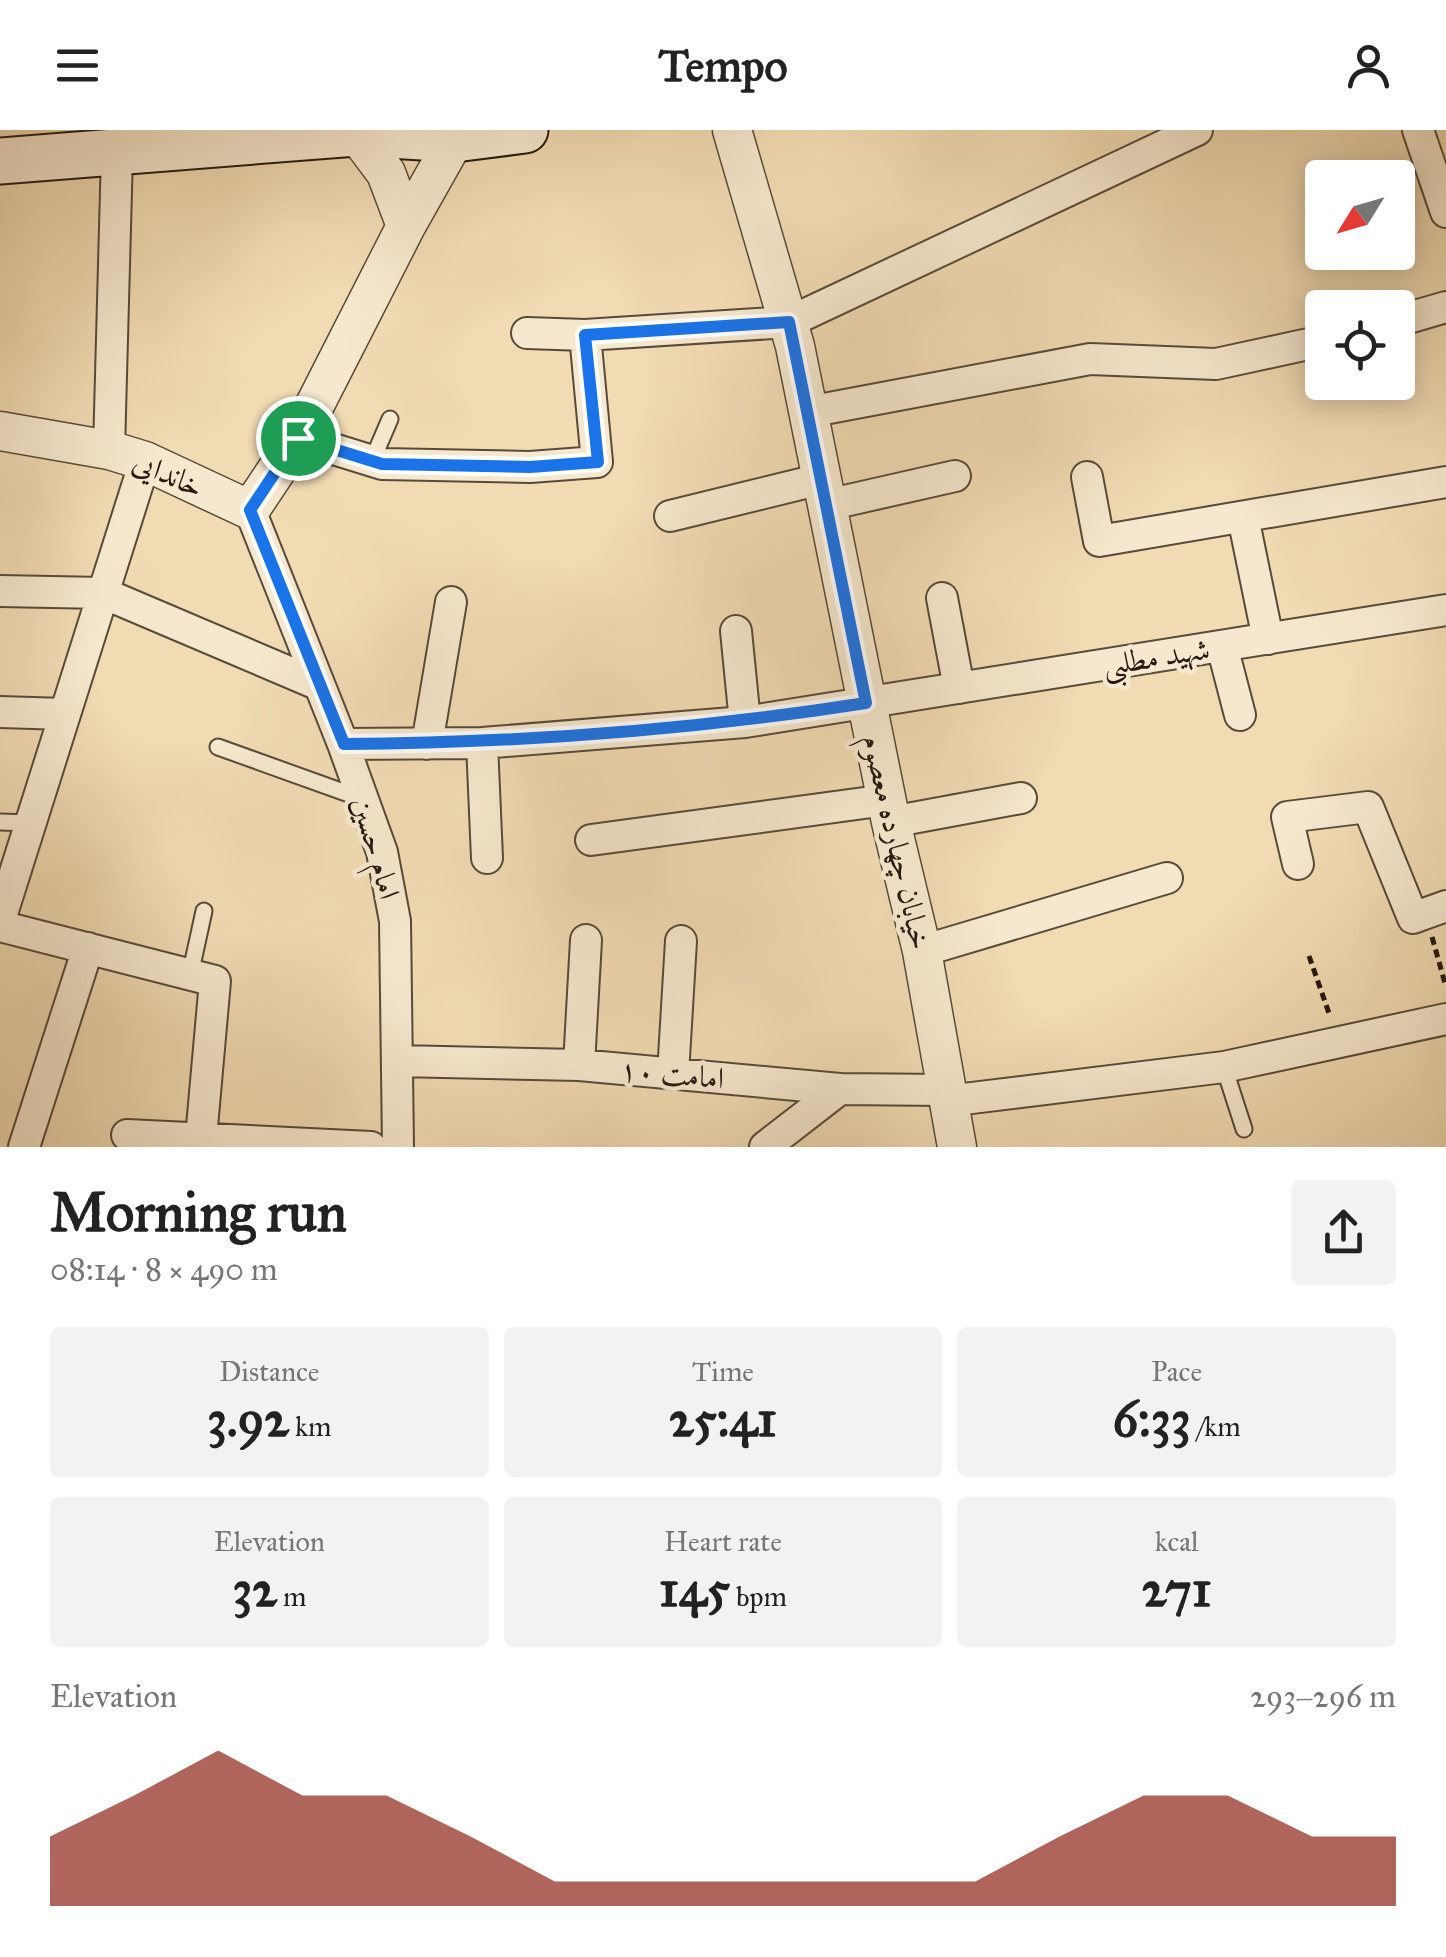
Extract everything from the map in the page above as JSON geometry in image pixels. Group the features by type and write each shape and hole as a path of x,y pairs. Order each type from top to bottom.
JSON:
{"main road":[{"path":"0,161 356,133 455,139 526,130"}],"street":[{"name":"خیابان چهارده معصوم","path":"732,130 789,322 888,811 922,951 957,1147"},
{"path":"527,333 585,335 789,322 1197,130"},
{"path":"1418,130 1446,212"},
{"path":"356,133 386,173 406,226"},
{"path":"250,510 298,438 455,139"},
{"path":"109,450 117,154"},
{"path":"1415,316 1446,307"},
{"path":"298,438 382,464 530,467 598,462 585,335"},
{"path":"808,412 1090,359 1216,364 1305,345"},
{"name":"خاندایی","path":"0,431 109,450 145,462 250,510"},
{"path":"145,462 65,714 15,823 0,923 202,978 201,1138"},
{"path":"670,516 955,476"},
{"path":"1087,477 1100,541 1446,482"},
{"name":"امام حسین","path":"250,510 344,744 382,852 395,920 398,1147"},
{"path":"1243,517 1268,639"},
{"path":"0,591 103,593 317,684"},
{"path":"942,598 959,688"},
{"path":"427,744 451,602"},
{"name":"شهید مطلبی","path":"344,744 482,743 745,722 1446,610"},
{"path":"736,631 745,722"},
{"path":"1222,646 1240,715"},
{"path":"0,712 65,714"},
{"path":"482,743 488,858"},
{"path":"591,840 1021,798"},
{"path":"1298,864 1286,817 1368,807 1413,918 1436,909"},
{"path":"922,951 1167,878"},
{"path":"580,1066 586,940"},
{"path":"673,1074 680,941"},
{"path":"24,1147 88,948"},
{"name":"امامت ۱۰","path":"398,1060 580,1066 946,1096 1224,1067 1446,1020"},
{"path":"765,1147 840,1089"},
{"path":"127,1134 371,1147"}],"lane":[{"path":"372,461 390,419"},
{"path":"218,747 363,800"},
{"path":"202,978 204,911"},
{"path":"1224,1067 1244,1129"}],"path":[{"path":"1436,909 1446,988"},
{"path":"1308,956 1339,1043"}],"route":[{"path":"789,322 866,703 745,722 602,734 482,743 344,744 250,510 298,438 382,464 530,467 598,462 585,335 789,322"}]}
